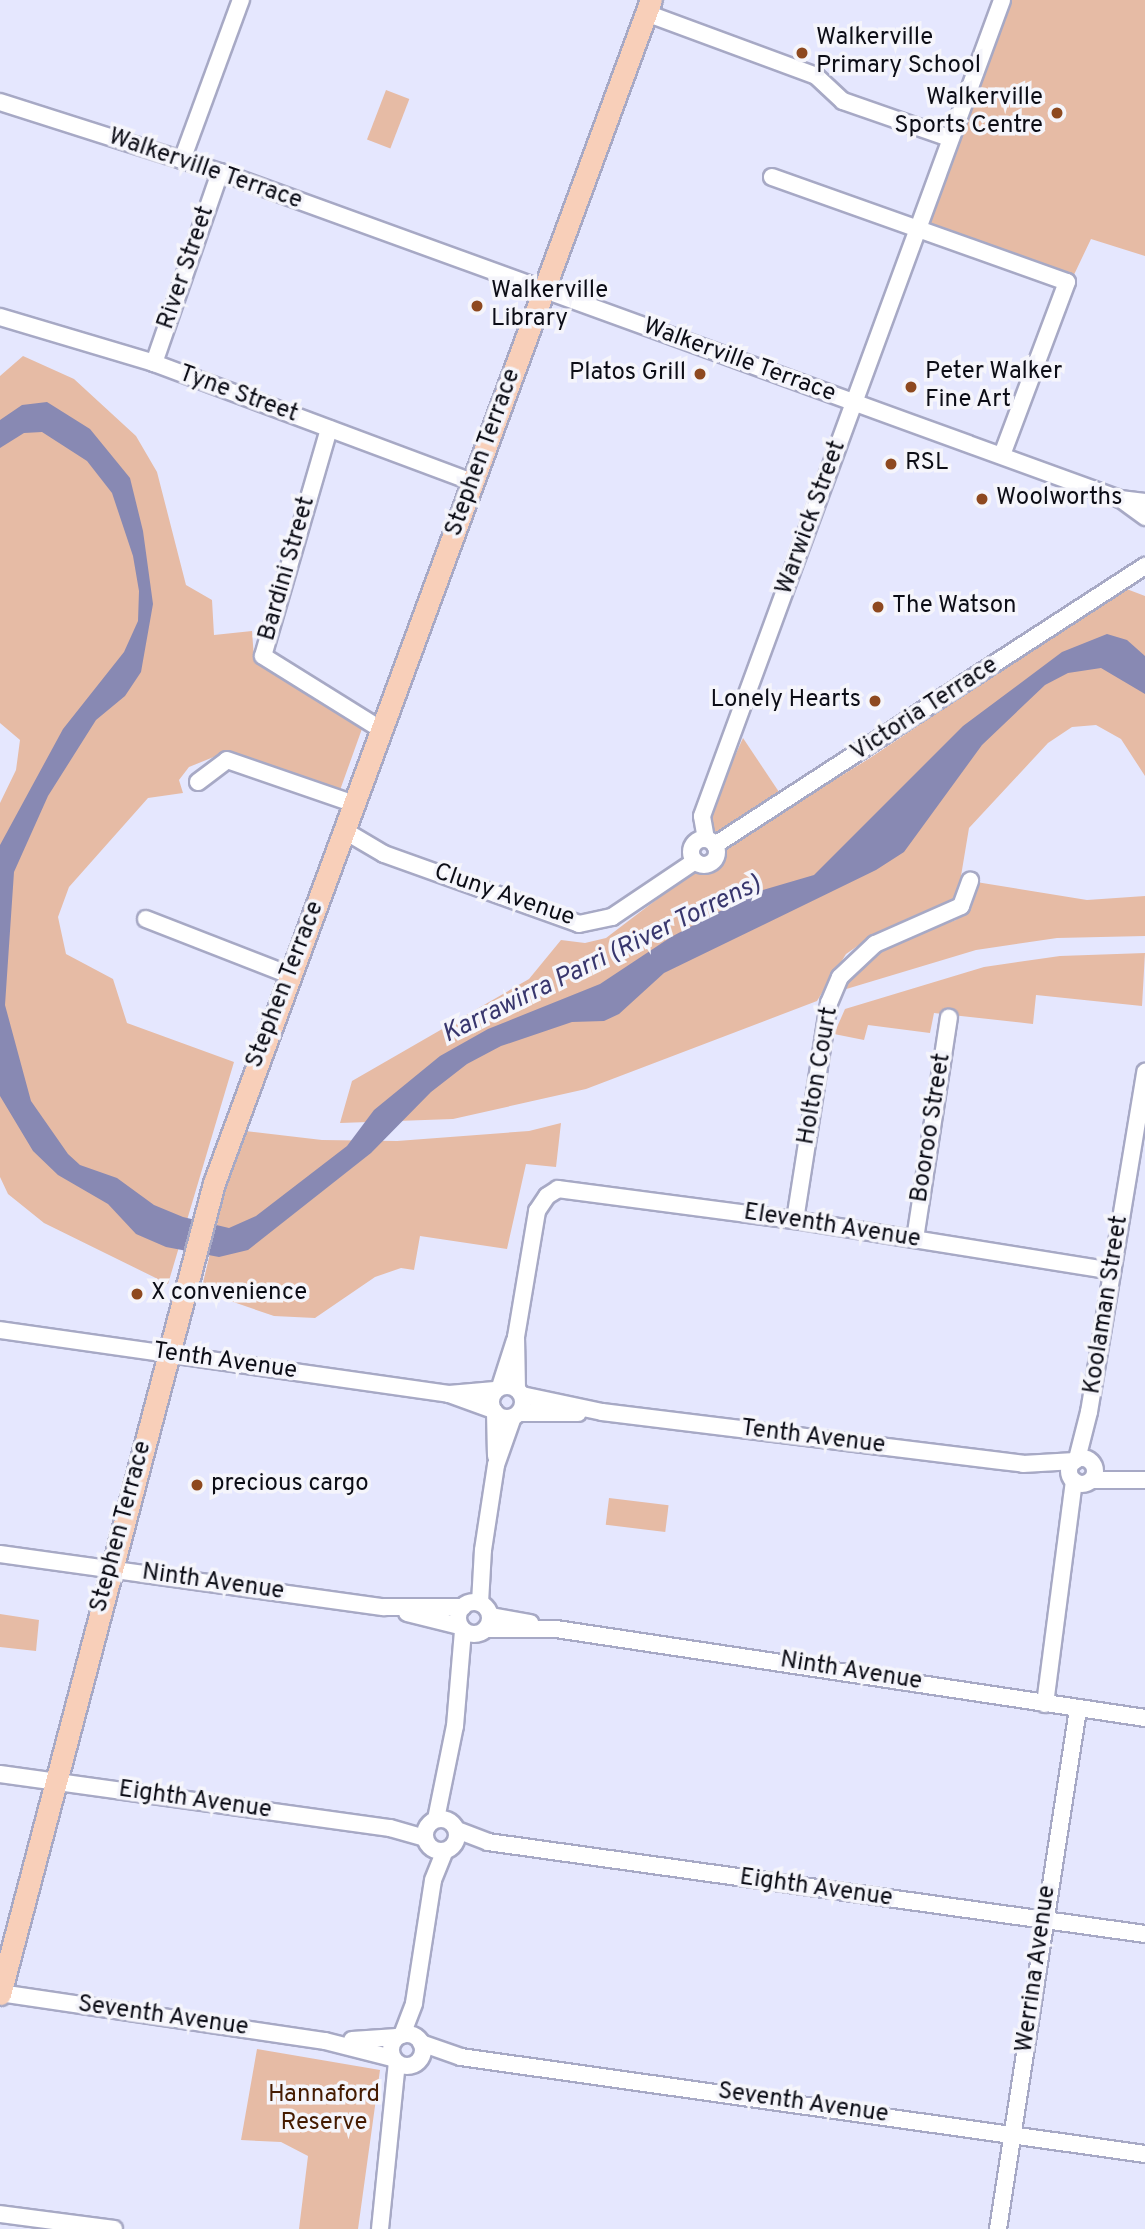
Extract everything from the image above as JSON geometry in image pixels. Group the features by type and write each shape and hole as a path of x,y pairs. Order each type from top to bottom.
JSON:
{"main road":[{"name":"Stephen Terrace","path":"0,1994 186,1288 250,1078 345,831 648,6"}],"street":[{"path":"182,160 241,0"},
{"name":"Warwick Street","path":"711,842 702,816 919,227 949,138 1002,0"},
{"path":"648,6 816,75 844,100 949,138"},
{"name":"Walkerville Terrace","path":"0,102 220,172 1120,499 1145,502"},
{"name":"River Street","path":"154,363 220,172"},
{"path":"772,177 919,227 1067,282 1002,456"},
{"name":"Tyne Street","path":"0,317 154,363 473,482"},
{"name":"Bardini Street","path":"329,429 263,656 382,730"},
{"name":"Walkerville Terrace","path":"1120,499 1145,517"},
{"name":"Victoria Terrace","path":"695,861 712,862 711,842 1141,575"},
{"path":"198,782 227,760 355,804"},
{"name":"Cluny Avenue","path":"345,831 384,853 579,924 612,917 695,861"},
{"name":"Holton Court","path":"795,1220 829,1003 840,977 875,944 961,906 970,881"},
{"path":"146,919 290,975"},
{"name":"Booroo Street","path":"915,1239 949,1018"},
{"name":"Koolaman Street","path":"1045,1704 1089,1412 1145,1072"},
{"name":"Eleventh Avenue","path":"516,1337 537,1211 552,1192 579,1191 795,1220 1112,1271"},
{"name":"Tenth Avenue","path":"0,1330 449,1394 494,1411 516,1415 602,1412"},
{"path":"379,2228 441,1834 446,1775 474,1618 496,1465 491,1398 498,1389 505,1359 516,1337"},
{"path":"496,1465 516,1415 519,1392 516,1337"},
{"name":"Tenth Avenue","path":"449,1394 498,1389 602,1412 1138,1479"},
{"name":"Ninth Avenue","path":"0,1554 752,1656 1145,1718"},
{"name":"Werrina Avenue","path":"998,2229 1078,1709"},
{"name":"Eighth Avenue","path":"0,1774 1145,1934"},
{"name":"Seventh Avenue","path":"0,1994 325,2041 405,2062 461,2057"},
{"path":"405,2062 391,2047 409,2038"},
{"name":"Seventh Avenue","path":"325,2041 409,2038 461,2057 1145,2154"},
{"path":"4,2212 114,2229"}],"green space":[{"name":"Walkerville Sports Centre","path":"1010,0 1145,0 1145,256 1091,239 1071,281 926,225"},
{"path":"386,90 409,99 390,148 367,139"},
{"path":"23,356 74,379 136,436 157,472 186,585 212,600 214,635 252,631 254,658 363,726 339,793 226,752 189,767 179,780 183,793 148,798 69,887 58,917 66,954 113,979 127,1023 234,1062 168,1284 44,1223 8,1194 0,1177 0,803 16,770 20,740 0,723 0,376"},
{"path":"1124,588 1145,596 1145,776 1121,739 1096,725 1072,727 1048,743 969,828 958,894 949,905 872,936 846,954 817,1001 586,1089 453,1119 340,1123 352,1081 529,979 561,940 585,943 606,938 698,868 717,863 724,848 870,758"},
{"path":"743,738 781,795 720,836 709,825 714,802"},
{"path":"970,881 1087,900 1145,896 1145,936 1057,938 976,950 843,990 858,968 891,943 956,920 968,903"},
{"path":"1145,953 1142,1006 1036,995 1033,1024 934,1013 930,1033 868,1025 864,1040 834,1034 845,1009 984,967 1060,956"},
{"path":"561,1123 556,1167 526,1164 507,1249 420,1236 414,1270 401,1268 375,1277 315,1318 274,1316 201,1291 228,1178 245,1131 322,1140 397,1141 529,1131"},
{"path":"609,1498 669,1505 665,1532 606,1525"},
{"path":"0,1614 39,1620 36,1651 0,1647"},
{"name":"Hannaford Reserve","path":"257,2049 380,2070 358,2229 299,2229 308,2156 281,2142 241,2140"}],"water":[{"path":"47,402 90,429 130,478 143,531 153,604 141,672 125,696 96,720 48,796 14,872 5,1005 31,1101 68,1154 80,1165 117,1178 154,1205 183,1217 229,1228 256,1216 347,1146 374,1110 440,1056 488,1029 600,984 671,937 756,892 814,875 963,726 1062,652 1107,634 1127,640 1145,656 1145,694 1101,668 1068,673 1045,685 982,745 904,852 876,870 664,973 619,1014 604,1021 572,1022 501,1046 467,1064 431,1092 371,1153 248,1250 219,1257 166,1247 136,1234 108,1204 58,1175 33,1151 0,1096 0,845 63,729 124,652 138,621 139,591 133,556 112,493 87,461 42,432 24,433 0,448 0,420 22,405"}],"place":[{"name":"Walkerville Primary School","path":"802,53"},
{"name":"Walkerville Sports Centre","path":"1057,113"},
{"name":"Walkerville Library","path":"477,306"},
{"name":"Platos Grill","path":"700,374"},
{"name":"Peter Walker Fine Art","path":"911,387"},
{"name":"RSL","path":"891,464"},
{"name":"Woolworths","path":"982,499"},
{"name":"The Watson","path":"878,607"},
{"name":"Lonely Hearts","path":"875,701"},
{"name":"X convenience","path":"137,1294"},
{"name":"precious cargo","path":"197,1485"}],"water label":[{"name":"Karrawirra Parri (River Torrens)","path":"602,960"}]}
